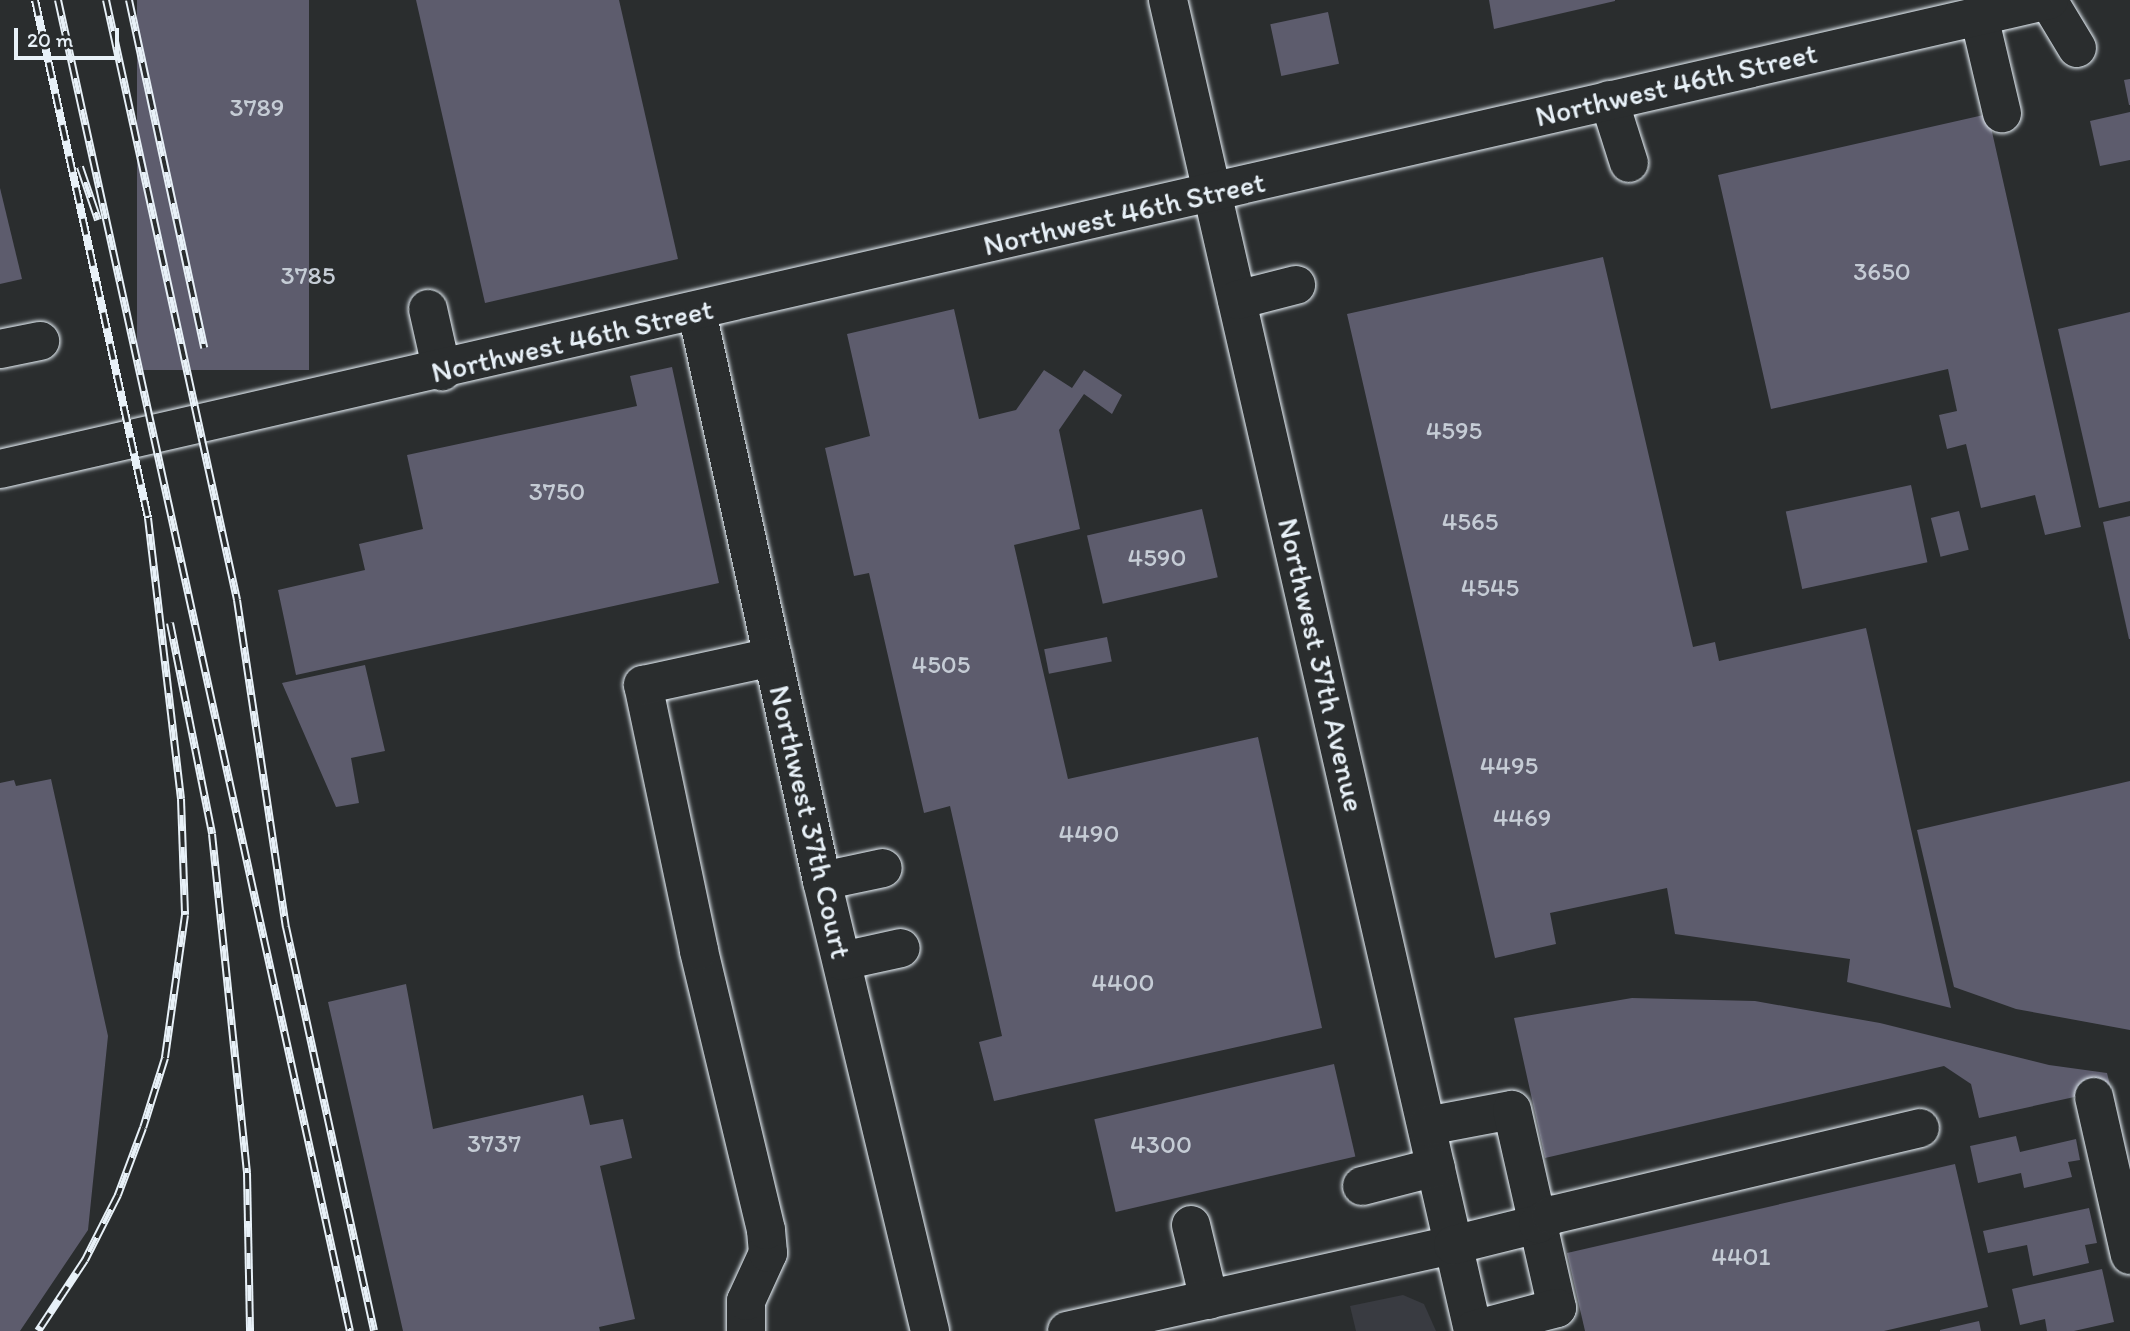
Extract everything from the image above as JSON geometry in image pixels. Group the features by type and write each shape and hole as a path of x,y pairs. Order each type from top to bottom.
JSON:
{"street":[{"name":"Northwest 37th Avenue","path":"1168,0 1473,1331"},
{"name":"Northwest 46th Street","path":"0,469 697,312 2049,0"},
{"path":"2049,0 2077,48"},
{"path":"1979,16 2002,113"},
{"path":"1609,100 1629,163"},
{"path":"1237,300 1296,285"},
{"path":"428,309 442,370"},
{"name":"Northwest 37th Court","path":"697,312 822,881 930,1331"},
{"path":"0,349 40,341"},
{"path":"746,1331 746,1301 768,1252 766,1230 699,950 643,685 773,657"},
{"path":"822,881 883,868"},
{"path":"842,961 901,948"},
{"path":"2094,1097 2129,1243"},
{"path":"1427,1126 1512,1110 1557,1308 1473,1331"},
{"path":"1067,1331 1453,1245 1538,1224 1552,1215 1920,1128"},
{"path":"1362,1186 1436,1167"},
{"path":"1191,1225 1209,1300"}],"shaded area":[{"path":"1403,1295 1424,1304 1436,1331 1356,1331 1350,1306"}],"building":[{"path":"137,0 309,0 309,370 137,370"},
{"path":"416,0 619,0 678,259 485,303"},
{"path":"1489,0 1615,0 1615,1 1494,29"},
{"path":"1328,12 1339,64 1281,76 1270,24"},
{"path":"2130,79 2130,105 2129,105 2124,80"},
{"path":"2130,112 2130,160 2100,166 2090,121"},
{"path":"1988,114 2081,527 2045,535 2035,495 1981,508 1966,444 1947,449 1939,415 1957,411 1948,369 1771,409 1718,175"},
{"path":"0,188 22,279 0,284"},
{"path":"1603,257 1693,647 1715,642 1719,661 1866,628 1951,1008 1847,982 1850,959 1675,934 1667,888 1550,913 1556,944 1495,958 1347,314"},
{"path":"954,309 979,419 1016,410 1044,370 1072,388 1084,370 1122,395 1112,414 1084,394 1059,430 1080,529 1014,545 1068,779 1258,737 1322,1028 994,1101 979,1042 1002,1036 950,806 924,813 869,573 854,576 825,448 870,436 847,334"},
{"path":"2130,312 2130,501 2099,508 2058,329"},
{"path":"672,367 719,583 296,675 278,590 365,570 359,544 423,529 407,455 637,406 630,376"},
{"path":"1911,485 1927,562 1802,589 1786,512"},
{"path":"1202,509 1218,577 1103,604 1087,536"},
{"path":"1959,511 1969,550 1941,557 1931,518"},
{"path":"2130,516 2130,639 2129,639 2103,522"},
{"path":"1107,637 1112,662 1049,674 1044,649"},
{"path":"365,665 385,751 351,758 359,803 336,807 282,683"},
{"path":"51,779 108,1036 88,1230 20,1331 0,1331 0,783 14,780 16,786"},
{"path":"2130,781 2130,1030 2016,1009 1954,987 1917,830"},
{"path":"406,984 433,1129 583,1095 590,1125 623,1119 632,1158 600,1166 635,1319 599,1327 600,1331 403,1331 328,1002"},
{"path":"1632,998 1755,1001 1880,1023 2049,1065 2107,1073 2111,1089 1979,1118 1971,1084 1944,1066 1545,1158 1514,1018"},
{"path":"1334,1064 1355,1157 1116,1212 1094,1119"},
{"path":"2016,1136 2020,1152 2076,1139 2080,1160 2068,1162 2072,1177 2024,1188 2021,1173 1978,1183 1970,1146"},
{"path":"1955,1164 1988,1307 1884,1331 1585,1331 1567,1253"},
{"path":"2089,1208 2097,1243 2085,1245 2089,1263 2033,1276 2027,1245 1988,1253 1983,1231"},
{"path":"2102,1269 2114,1322 2074,1331 2047,1331 2045,1319 2020,1325 2012,1289"},
{"path":"1979,1321 1981,1331 1940,1331 1940,1330"}],"railway":[{"path":"35,0 148,518 181,799 185,915 165,1058 143,1128 118,1195 85,1260 38,1331"},
{"path":"58,0 350,1331"},
{"path":"106,0 237,600 286,927 374,1331"},
{"path":"129,0 204,348"},
{"path":"80,167 98,220"},
{"path":"170,623 212,834 247,1173 250,1331"}]}
